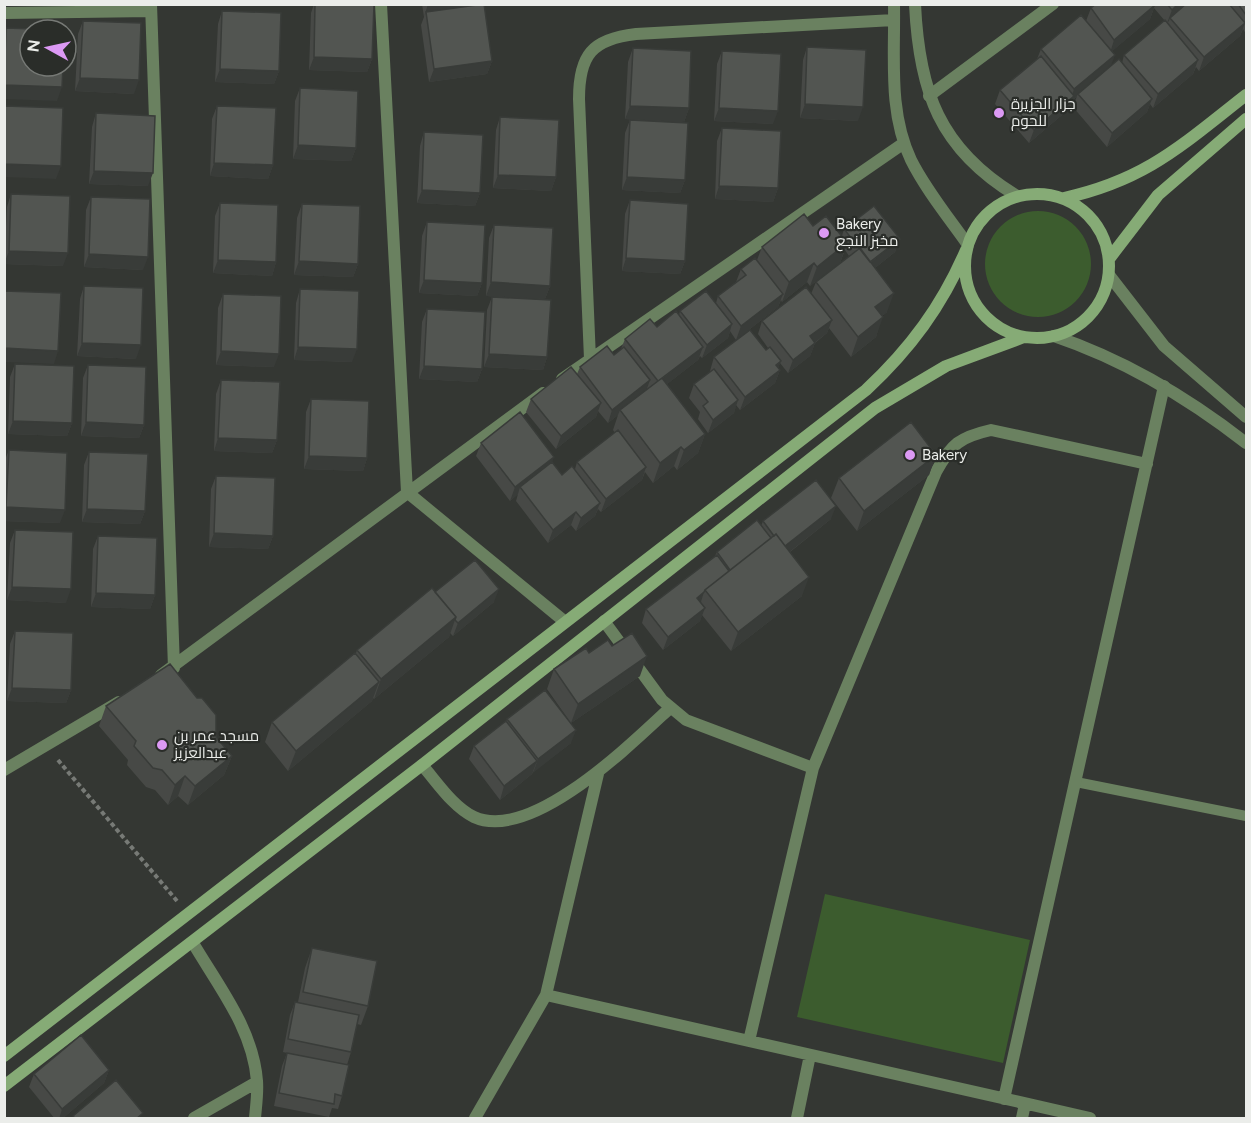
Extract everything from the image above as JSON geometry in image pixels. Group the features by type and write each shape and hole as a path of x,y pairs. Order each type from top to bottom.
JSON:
{"main road":[{"path":"1064,198 1116,184 1141,173 1168,156 1246,95"},
{"path":"1109,259 1158,195 1246,119"},
{"path":"4,1056 189,915 564,621 866,390 925,327 955,277 973,232 991,209 1017,196 1040,193 1064,198 1090,216 1106,243 1109,275 1105,292 1096,307 1070,330 1054,336 1024,337 963,358 897,392 193,943 4,1086"},
{"path":"967,248 966,279 977,306 997,326 1024,337"}],"street":[{"path":"381,4 407,492 564,621"},
{"path":"894,4 894,92 904,143 920,176 967,248"},
{"path":"915,4 918,57 929,96 956,144 984,173 1017,196"},
{"path":"929,96 1053,4"},
{"path":"4,13 151,8 174,668"},
{"path":"590,359 579,74 590,51 611,37 636,34 894,20"},
{"path":"154,680 174,668 407,492 590,359 904,143"},
{"path":"1109,275 1164,346 1246,417"},
{"path":"1054,336 1093,349 1164,386 1246,442"},
{"path":"1004,1099 1164,386"},
{"path":"749,1041 813,768 932,483 948,450 967,435 991,430 1147,464"},
{"path":"604,621 670,708 705,729 813,768"},
{"path":"4,770 134,692"},
{"path":"422,765 459,807 474,817 492,822 510,822 528,815 598,774 670,708"},
{"path":"475,1119 546,995 598,774"},
{"path":"193,943 243,1025 251,1047 257,1082 255,1119"},
{"path":"546,995 1090,1119"},
{"path":"797,1119 810,1055"},
{"path":"194,1119 257,1082"},
{"path":"1022,1119 1025,1104"}],"lane":[{"path":"1076,782 1246,816"}],"path":[{"path":"46,746 189,915"}],"green space":[{"path":"1038,211 1058,215 1075,227 1087,244 1091,264 1087,284 1075,301 1058,313 1038,317 1018,313 1001,301 989,284 985,264 989,244 1001,227 1018,215"},
{"path":"825,894 1030,940 1003,1063 797,1017"}],"building":[{"path":"315,4 374,4 372,59 314,57"},
{"path":"484,4 492,61 434,69 426,12"},
{"path":"1096,4 1155,5 1114,40 1091,8"},
{"path":"1167,4 1178,4 1172,10"},
{"path":"1186,4 1229,4 1245,23 1204,57 1170,18"},
{"path":"1238,4 1246,4 1246,15"},
{"path":"222,11 281,13 279,71 220,69"},
{"path":"1081,15 1115,55 1074,89 1041,49"},
{"path":"1165,20 1198,60 1158,94 1124,55"},
{"path":"83,21 141,23 139,80 80,78"},
{"path":"6,28 18,28 18,78 62,78 62,87 4,85"},
{"path":"807,47 866,50 863,107 805,104"},
{"path":"633,48 691,51 689,108 630,106"},
{"path":"722,51 781,54 778,111 719,108"},
{"path":"1041,56 1074,96 1034,130 1000,90"},
{"path":"1119,59 1152,99 1112,133 1078,94"},
{"path":"300,88 358,91 356,148 298,145"},
{"path":"5,106 63,108 61,166 4,164"},
{"path":"217,106 276,108 273,165 214,163"},
{"path":"96,113 155,116 153,173 94,171"},
{"path":"500,117 559,120 556,177 498,175"},
{"path":"630,120 688,123 685,180 627,177"},
{"path":"722,128 781,131 778,188 719,186"},
{"path":"424,132 483,135 480,193 422,190"},
{"path":"11,194 70,196 68,253 9,251"},
{"path":"91,197 150,199 148,257 89,254"},
{"path":"630,200 688,204 685,261 626,258"},
{"path":"220,203 278,205 276,262 218,260"},
{"path":"302,204 360,206 358,264 299,261"},
{"path":"874,206 900,239 870,262 844,229"},
{"path":"804,214 813,226 826,216 847,243 817,267 814,263 789,282 762,247"},
{"path":"427,222 485,225 482,283 424,280"},
{"path":"494,225 553,228 550,286 491,282"},
{"path":"860,248 894,293 875,307 883,317 858,337 816,282"},
{"path":"755,258 783,294 741,326 718,296 746,275 741,269"},
{"path":"84,286 143,288 141,345 82,343"},
{"path":"806,287 832,320 810,336 815,343 793,360 762,321"},
{"path":"300,289 359,291 357,349 298,347"},
{"path":"4,291 61,293 58,351 4,348"},
{"path":"706,291 732,324 707,345 680,311"},
{"path":"223,294 281,296 279,354 221,351"},
{"path":"492,297 551,300 547,357 489,354"},
{"path":"427,309 485,312 482,369 424,366"},
{"path":"676,311 703,347 658,381 625,339 650,319 657,327"},
{"path":"750,330 766,350 770,347 781,361 776,365 780,370 745,397 714,357"},
{"path":"607,346 614,355 624,347 650,380 612,410 580,367"},
{"path":"15,364 74,366 72,423 13,421"},
{"path":"88,365 146,367 144,425 86,422"},
{"path":"571,367 601,403 561,436 531,399"},
{"path":"714,369 738,400 713,420 703,406 708,402 694,384"},
{"path":"662,378 705,434 684,450 681,447 660,463 620,410"},
{"path":"221,380 280,382 277,440 218,438"},
{"path":"311,399 369,401 367,458 309,456"},
{"path":"520,412 554,457 515,487 481,443"},
{"path":"911,422 936,455 864,511 839,478"},
{"path":"618,430 646,467 606,499 577,462"},
{"path":"9,450 67,453 65,510 6,507"},
{"path":"89,452 148,454 145,511 87,509"},
{"path":"552,462 562,475 572,466 600,503 581,518 576,512 553,530 520,487"},
{"path":"216,476 275,478 273,536 214,533"},
{"path":"816,480 836,506 785,546 763,521"},
{"path":"757,520 771,538 730,570 717,552"},
{"path":"15,530 73,532 71,589 12,587"},
{"path":"776,534 809,577 738,632 705,590"},
{"path":"98,536 157,538 155,595 96,593"},
{"path":"717,555 729,571 697,598 705,608 668,637 646,609"},
{"path":"475,560 499,589 458,623 455,620 456,617 435,592"},
{"path":"432,588 456,617 381,679 357,650"},
{"path":"15,631 73,633 71,690 12,688"},
{"path":"632,633 647,656 578,704 554,669 586,648 589,653 608,640 612,646"},
{"path":"355,653 379,682 296,751 272,722"},
{"name":"مسجد عمر بن عبدالعزيز","path":"170,664 197,698 202,698 216,715 216,737 232,756 195,786 185,776 175,785 162,770 153,768 134,746 136,741 106,706"},
{"path":"545,690 576,730 538,759 507,719"},
{"path":"506,721 537,761 504,786 474,746"},
{"path":"312,948 377,961 368,1006 303,992"},
{"path":"295,1002 359,1015 351,1052 288,1039"},
{"path":"81,1035 109,1070 62,1109 34,1074"},
{"path":"287,1053 349,1065 342,1096 335,1094 334,1104 279,1093"},
{"path":"116,1080 143,1113 136,1119 76,1119 73,1116"}],"place":[{"name":"جزار الجزيرة للحوم","path":"999,113"},
{"name":"Bakery مخبز النجع","path":"824,233"},
{"name":"Bakery","path":"910,455"},
{"name":"مسجد عمر بن عبدالعزيز","path":"162,745"}]}
